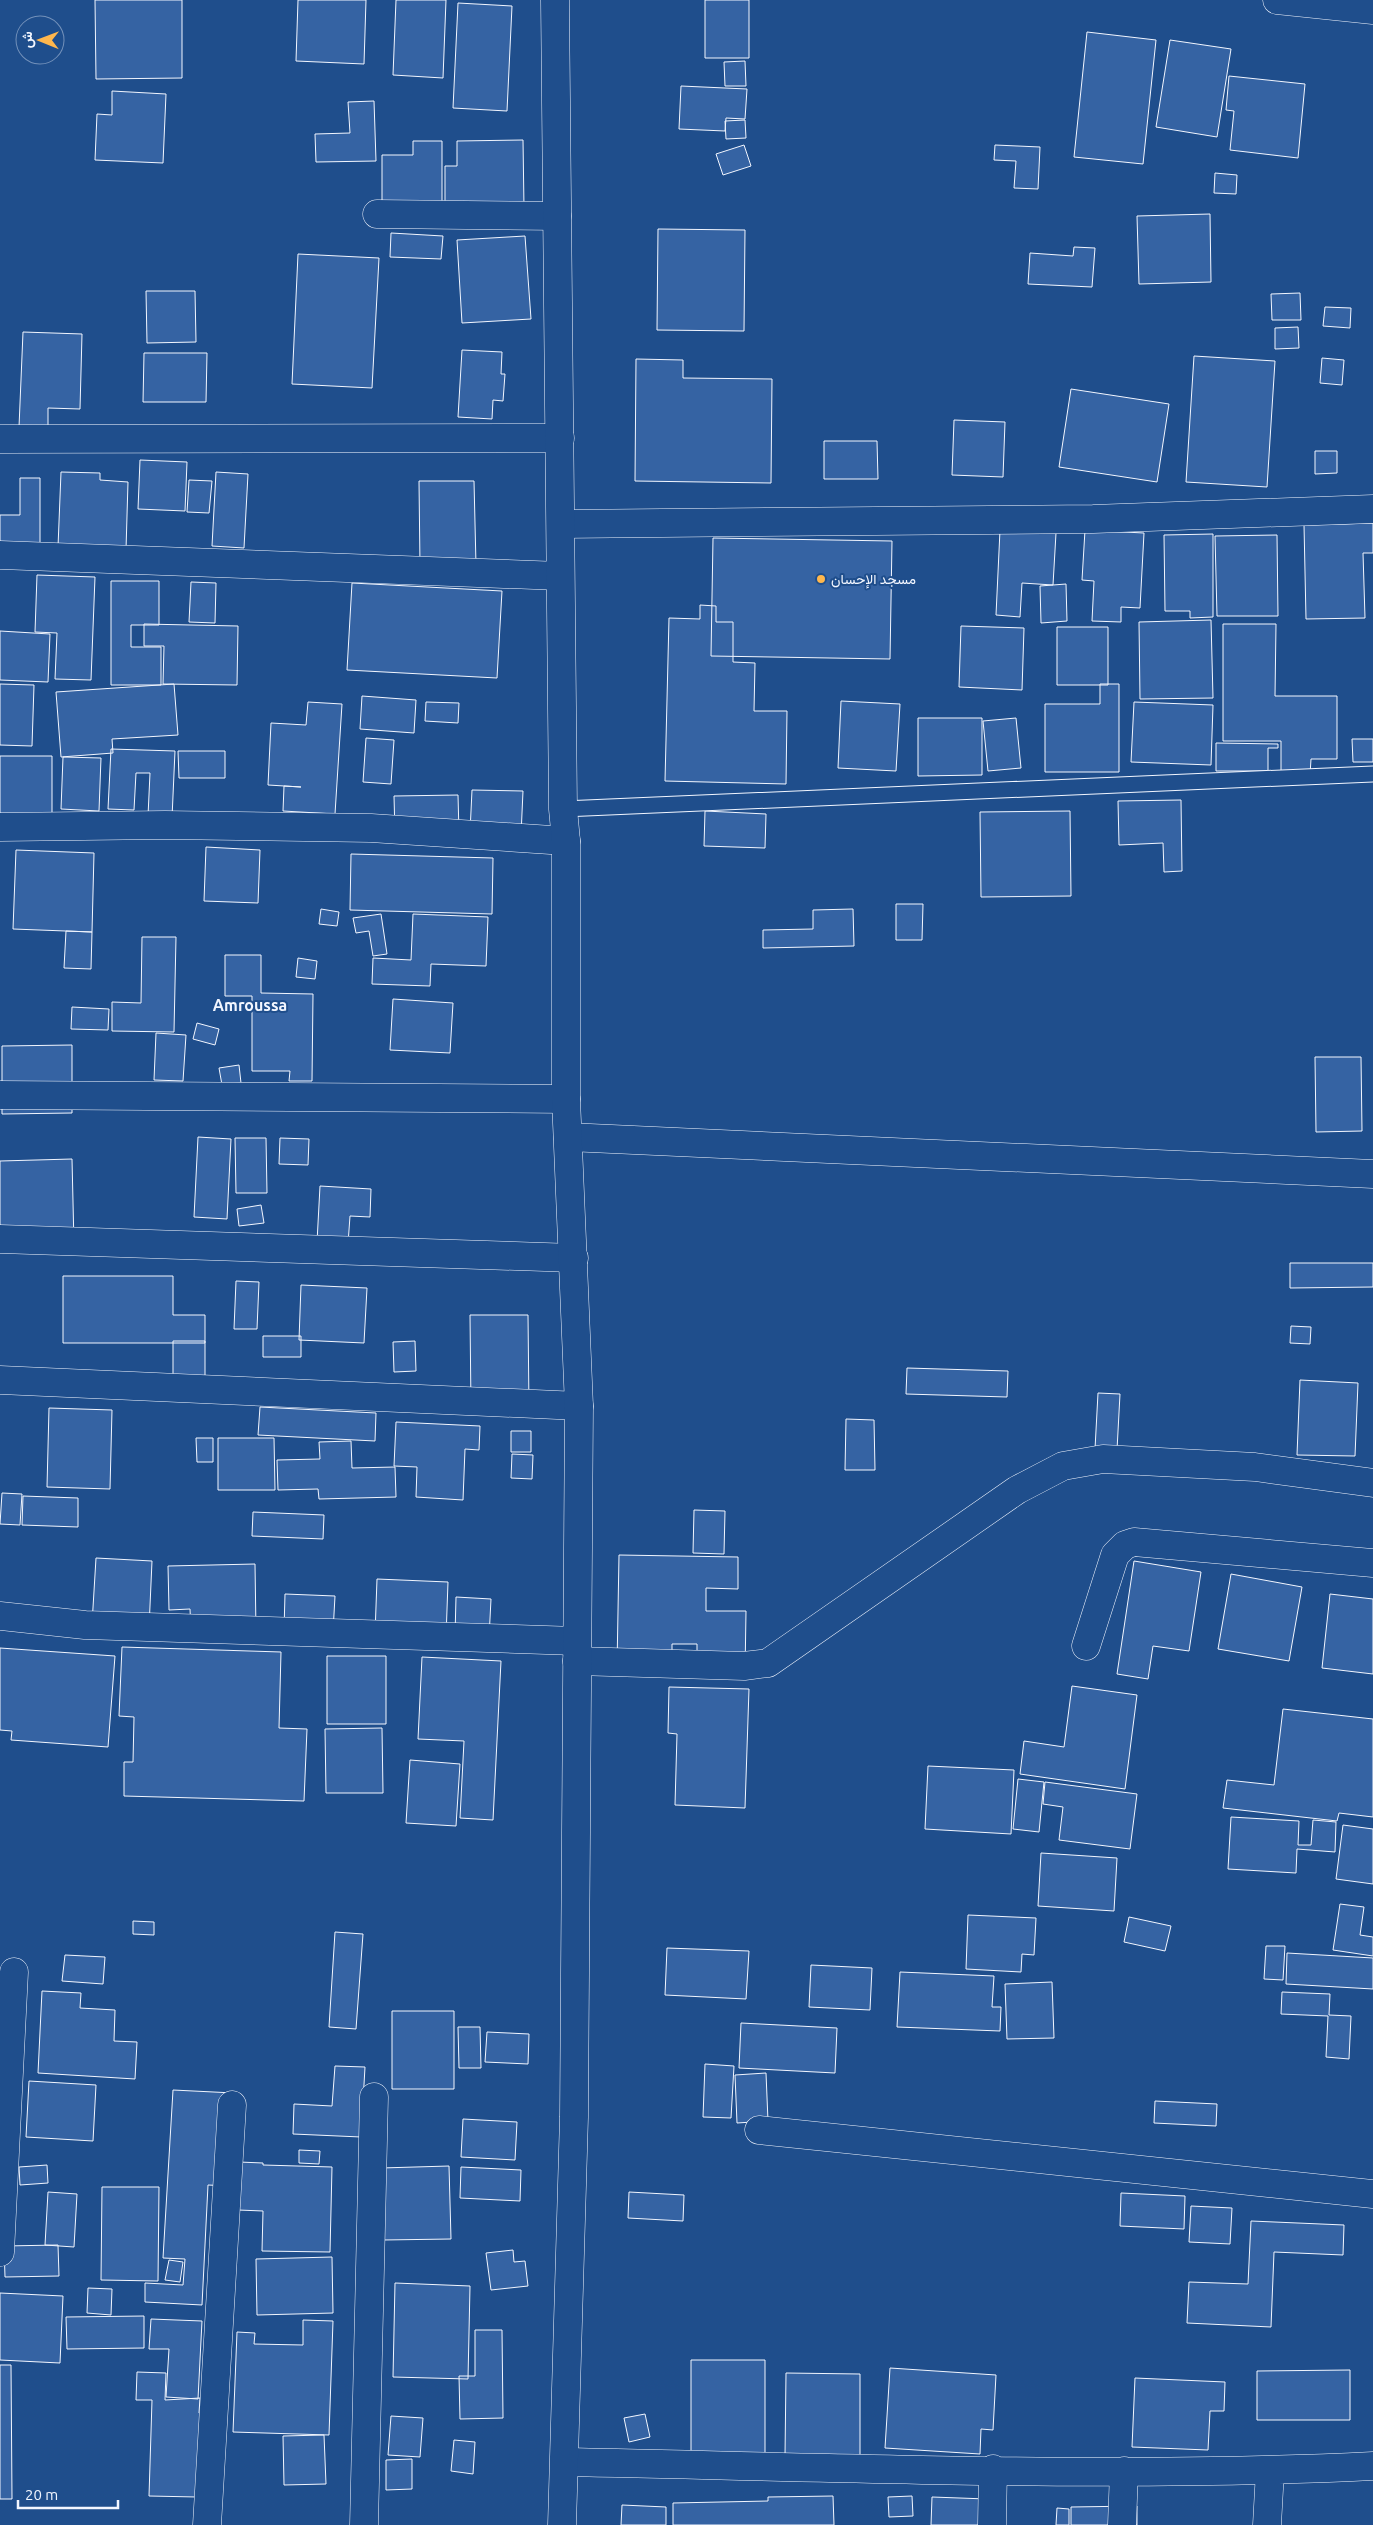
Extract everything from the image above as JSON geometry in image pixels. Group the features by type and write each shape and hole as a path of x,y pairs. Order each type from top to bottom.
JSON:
{"street":[{"path":"555,0 563,808 566,841 566,1099 580,1406 574,2117 562,2525"},
{"path":"1277,0 1373,10"},
{"path":"377,214 557,216"},
{"path":"0,439 560,438"},
{"path":"561,524 1093,520 1373,509"},
{"path":"0,555 560,576"},
{"path":"0,827 165,825 361,828 566,841"},
{"path":"0,1095 566,1099"},
{"path":"568,1137 1373,1174"},
{"path":"0,1239 574,1258"},
{"path":"0,1380 580,1406"},
{"path":"0,1616 85,1625 577,1651 744,1666 768,1662 1017,1490 1063,1466 1103,1459 1207,1464 1255,1467 1373,1483"},
{"path":"1086,1646 1115,1555 1126,1545 1134,1542 1373,1564"},
{"path":"0,2252 14,1972"},
{"path":"364,2525 374,2097"},
{"path":"207,2525 232,2105"},
{"path":"759,2130 1373,2194"},
{"path":"565,2462 1124,2471 1270,2471 1373,2466"},
{"path":"992,2525 993,2469"},
{"path":"1122,2525 1124,2471"},
{"path":"1267,2525 1270,2471"}],"lane":[{"path":"563,808 1373,774"}],"building":[{"path":"95,0 182,0 182,78 96,79"},
{"path":"298,0 366,0 364,64 296,61"},
{"path":"396,0 446,0 443,78 393,75"},
{"path":"705,0 749,0 749,58 705,58"},
{"path":"458,3 512,6 507,111 453,108"},
{"path":"1087,32 1156,40 1143,164 1074,157"},
{"path":"1170,40 1231,49 1217,137 1156,127"},
{"path":"745,61 746,86 725,86 724,62"},
{"path":"1229,76 1305,84 1298,158 1230,150 1234,111 1226,110"},
{"path":"681,86 747,89 745,119 726,118 725,131 679,129"},
{"path":"112,91 166,94 163,163 95,160 97,114 112,115"},
{"path":"374,101 376,161 316,162 315,134 350,133 348,102"},
{"path":"745,120 746,138 726,139 725,121"},
{"path":"523,140 524,208 445,209 445,166 457,166 457,141"},
{"path":"413,141 442,141 442,207 382,207 382,155 413,155"},
{"path":"744,145 751,166 723,175 716,154"},
{"path":"995,145 1040,147 1038,189 1014,188 1016,161 994,160"},
{"path":"1215,173 1237,175 1236,194 1214,193"},
{"path":"1210,214 1211,282 1139,284 1137,216"},
{"path":"658,229 745,230 744,331 657,330"},
{"path":"391,233 443,236 441,259 390,257"},
{"path":"525,236 531,319 462,323 457,240"},
{"path":"1074,247 1095,248 1092,287 1028,284 1030,253 1073,256"},
{"path":"298,254 379,258 372,388 292,384"},
{"path":"146,291 195,291 196,342 147,343"},
{"path":"1300,293 1301,320 1272,320 1271,294"},
{"path":"1325,307 1351,308 1350,328 1323,326"},
{"path":"1298,327 1299,348 1275,349 1275,328"},
{"path":"23,332 82,334 80,409 48,408 48,428 19,427"},
{"path":"462,350 502,352 501,374 505,374 503,401 493,400 492,419 458,417"},
{"path":"144,353 207,353 206,402 143,402"},
{"path":"1194,356 1275,361 1267,487 1186,482"},
{"path":"1322,358 1344,360 1342,385 1320,383"},
{"path":"636,359 683,360 683,378 772,379 771,483 635,481"},
{"path":"1071,389 1169,404 1157,482 1059,467"},
{"path":"954,420 1005,422 1003,477 952,475"},
{"path":"824,441 877,441 878,479 824,479"},
{"path":"1315,451 1337,451 1337,473 1315,474"},
{"path":"140,460 187,462 185,511 138,509"},
{"path":"61,472 100,473 100,480 128,482 126,550 58,547"},
{"path":"216,472 248,474 244,548 212,546"},
{"path":"20,478 40,478 40,543 0,542 0,515 20,515"},
{"path":"189,480 212,481 209,513 187,512"},
{"path":"419,481 474,481 476,565 420,566"},
{"path":"1373,523 1373,553 1363,553 1365,618 1306,619 1304,525"},
{"path":"1000,530 1056,533 1053,585 1022,583 1020,617 996,615"},
{"path":"1085,530 1144,533 1140,608 1121,607 1121,622 1092,621 1094,581 1082,580"},
{"path":"1213,534 1213,617 1190,618 1190,611 1165,611 1164,535"},
{"path":"1277,535 1278,616 1217,616 1215,536"},
{"path":"713,538 892,541 890,659 711,656"},
{"path":"37,575 95,577 91,680 55,679 57,633 35,632"},
{"path":"111,581 159,581 159,625 131,625 131,647 161,647 161,685 111,685"},
{"path":"191,582 216,583 215,623 189,622"},
{"path":"352,583 502,591 497,678 347,670"},
{"path":"1066,584 1067,621 1041,623 1040,586"},
{"path":"700,605 716,606 716,622 733,622 733,662 755,663 754,711 787,711 786,784 665,781 669,618 700,619"},
{"path":"1211,620 1213,698 1140,699 1139,622"},
{"path":"144,624 238,626 237,685 163,684 164,646 144,646"},
{"path":"1223,624 1276,624 1275,696 1337,696 1337,759 1311,759 1310,775 1281,775 1281,741 1223,741"},
{"path":"961,626 1024,628 1022,690 959,687"},
{"path":"1057,627 1108,627 1108,685 1057,685"},
{"path":"0,631 50,634 48,682 0,680"},
{"path":"0,684 34,685 32,746 0,745"},
{"path":"174,684 178,735 112,739 113,753 61,757 56,692"},
{"path":"1100,684 1119,684 1119,772 1045,772 1045,704 1100,704"},
{"path":"362,696 416,700 414,733 360,729"},
{"path":"841,701 900,704 896,771 838,768"},
{"path":"308,702 342,704 335,814 283,811 284,786 301,787 268,785 271,723 306,725"},
{"path":"426,702 459,703 458,723 425,721"},
{"path":"1134,702 1213,705 1211,765 1131,762"},
{"path":"918,718 982,718 982,775 918,776"},
{"path":"1016,718 1021,768 988,771 983,721"},
{"path":"366,738 394,740 391,784 363,782"},
{"path":"1352,739 1373,739 1373,762 1353,762"},
{"path":"1216,743 1278,744 1278,748 1268,748 1268,771 1216,771"},
{"path":"111,749 175,751 172,818 148,816 150,773 136,773 134,810 108,809"},
{"path":"178,751 225,751 225,778 179,778"},
{"path":"0,756 52,756 52,818 0,819"},
{"path":"63,757 101,758 99,811 61,809"},
{"path":"472,790 523,791 521,835 470,832"},
{"path":"458,795 459,833 395,834 394,796"},
{"path":"1181,800 1182,871 1164,872 1163,843 1119,845 1118,801"},
{"path":"705,811 766,814 765,848 704,846"},
{"path":"1070,811 1071,896 981,897 980,812"},
{"path":"206,847 260,850 258,903 204,901"},
{"path":"16,850 94,853 92,932 13,929"},
{"path":"351,854 493,858 492,914 350,910"},
{"path":"896,904 923,904 922,940 896,940"},
{"path":"321,909 339,912 337,926 319,924"},
{"path":"853,909 854,946 763,948 763,930 813,929 813,910"},
{"path":"381,914 387,954 373,956 369,931 356,933 353,918"},
{"path":"413,914 488,917 486,966 431,964 430,986 372,984 373,958 411,960"},
{"path":"66,931 92,932 91,969 64,968"},
{"path":"142,937 176,937 174,1032 112,1031 112,1002 141,1003"},
{"path":"225,955 261,955 261,993 313,994 312,1081 289,1081 290,1071 252,1071 252,996 225,996"},
{"path":"298,958 317,961 315,979 296,977"},
{"path":"393,999 453,1003 450,1053 390,1050"},
{"path":"72,1007 109,1009 108,1030 71,1029"},
{"path":"197,1023 219,1029 215,1045 193,1039"},
{"path":"156,1033 186,1035 183,1081 154,1080"},
{"path":"72,1045 72,1113 2,1114 2,1046"},
{"path":"1315,1057 1361,1057 1362,1131 1316,1132"},
{"path":"239,1065 241,1083 222,1085 219,1068"},
{"path":"198,1137 231,1139 227,1219 194,1217"},
{"path":"235,1138 266,1138 267,1193 236,1193"},
{"path":"280,1138 309,1139 308,1165 279,1164"},
{"path":"72,1159 74,1245 0,1247 0,1161"},
{"path":"320,1186 371,1189 370,1217 350,1216 348,1244 317,1242"},
{"path":"261,1205 264,1223 239,1226 237,1209"},
{"path":"1290,1263 1373,1263 1373,1287 1290,1288"},
{"path":"63,1276 173,1276 173,1315 205,1315 205,1343 63,1343"},
{"path":"236,1281 259,1282 257,1329 234,1329"},
{"path":"301,1285 367,1288 364,1343 299,1340"},
{"path":"470,1315 528,1315 529,1408 471,1408"},
{"path":"1291,1326 1311,1327 1310,1344 1290,1343"},
{"path":"263,1336 301,1336 301,1357 263,1357"},
{"path":"173,1341 205,1341 205,1384 173,1384"},
{"path":"415,1341 416,1371 394,1372 393,1342"},
{"path":"907,1368 1008,1371 1007,1397 906,1394"},
{"path":"1300,1380 1358,1383 1355,1456 1297,1455"},
{"path":"1098,1393 1120,1394 1117,1450 1095,1449"},
{"path":"260,1407 376,1413 375,1441 258,1435"},
{"path":"49,1408 112,1410 110,1489 47,1487"},
{"path":"846,1419 874,1420 875,1470 845,1470"},
{"path":"396,1422 480,1426 479,1450 465,1449 463,1500 416,1497 417,1467 394,1466"},
{"path":"511,1431 531,1431 531,1452 511,1452"},
{"path":"196,1438 213,1438 213,1462 197,1462"},
{"path":"218,1438 274,1438 275,1490 218,1490"},
{"path":"351,1441 352,1468 395,1467 396,1497 319,1499 318,1489 278,1490 277,1460 320,1459 319,1442"},
{"path":"512,1454 533,1455 532,1479 511,1478"},
{"path":"2,1493 22,1494 20,1525 0,1524"},
{"path":"23,1496 78,1498 78,1527 22,1525"},
{"path":"694,1510 725,1511 724,1554 693,1553"},
{"path":"253,1512 324,1515 323,1539 252,1536"},
{"path":"619,1555 738,1557 738,1589 706,1588 706,1611 746,1611 745,1674 697,1673 697,1644 672,1644 672,1668 617,1667"},
{"path":"96,1558 152,1561 149,1628 92,1624"},
{"path":"1134,1561 1201,1572 1189,1651 1153,1646 1148,1679 1117,1674"},
{"path":"255,1564 256,1631 191,1632 190,1609 169,1610 168,1566"},
{"path":"1231,1574 1302,1587 1289,1661 1218,1649"},
{"path":"377,1579 448,1582 446,1637 375,1634"},
{"path":"285,1594 335,1596 333,1632 284,1630"},
{"path":"1330,1594 1373,1599 1373,1674 1322,1668"},
{"path":"456,1597 491,1599 489,1638 455,1636"},
{"path":"122,1647 281,1652 279,1728 307,1729 304,1801 124,1796 124,1762 133,1762 134,1717 119,1716"},
{"path":"0,1648 115,1656 108,1747 11,1740 12,1731 0,1730"},
{"path":"327,1656 386,1656 386,1724 327,1724"},
{"path":"422,1657 501,1661 493,1820 460,1818 464,1741 418,1739"},
{"path":"1072,1686 1137,1695 1125,1789 1020,1774 1024,1741 1064,1747"},
{"path":"669,1687 749,1689 745,1808 675,1805 677,1734 668,1733"},
{"path":"1283,1709 1373,1719 1373,1817 1339,1813 1337,1821 1223,1808 1227,1780 1274,1785"},
{"path":"382,1728 383,1793 326,1793 325,1729"},
{"path":"410,1760 460,1764 456,1826 406,1823"},
{"path":"928,1766 1014,1770 1011,1834 925,1829"},
{"path":"1018,1779 1044,1782 1039,1832 1013,1829"},
{"path":"1045,1782 1137,1794 1130,1849 1059,1840 1063,1807 1043,1804"},
{"path":"1231,1817 1299,1821 1298,1845 1311,1845 1313,1820 1336,1822 1335,1852 1297,1849 1296,1873 1228,1869"},
{"path":"1343,1825 1373,1829 1373,1884 1336,1879"},
{"path":"1041,1853 1117,1858 1114,1911 1038,1906"},
{"path":"1340,1904 1364,1907 1360,1935 1373,1937 1373,1956 1333,1950"},
{"path":"968,1915 1036,1918 1034,1955 1022,1954 1021,1972 966,1969"},
{"path":"1129,1917 1171,1926 1165,1951 1124,1942"},
{"path":"133,1921 154,1922 154,1935 133,1934"},
{"path":"335,1932 363,1934 356,2029 329,2027"},
{"path":"1266,1946 1285,1946 1283,1980 1264,1979"},
{"path":"667,1948 749,1951 746,1999 665,1995"},
{"path":"1287,1953 1373,1958 1373,1989 1286,1984"},
{"path":"65,1955 105,1957 103,1984 62,1981"},
{"path":"811,1965 872,1968 870,2010 809,2007"},
{"path":"900,1972 994,1976 992,2007 1001,2007 1000,2031 897,2027"},
{"path":"1052,1982 1054,2038 1007,2039 1005,1984"},
{"path":"42,1991 81,1993 80,2008 115,2010 114,2041 137,2042 135,2079 38,2073"},
{"path":"1282,1992 1330,1994 1329,2015 1351,2016 1349,2059 1326,2057 1328,2016 1281,2014"},
{"path":"392,2011 454,2011 454,2089 392,2089"},
{"path":"741,2023 837,2028 835,2073 739,2068"},
{"path":"458,2027 480,2027 481,2068 459,2068"},
{"path":"487,2032 529,2034 528,2064 485,2062"},
{"path":"705,2064 734,2066 731,2118 703,2117"},
{"path":"335,2066 365,2067 361,2137 293,2134 294,2104 332,2106"},
{"path":"766,2073 768,2121 737,2123 735,2075"},
{"path":"29,2081 96,2085 93,2141 26,2137"},
{"path":"173,2090 234,2093 229,2186 208,2185 202,2305 145,2302 145,2283 183,2285 185,2259 163,2258"},
{"path":"1155,2101 1217,2104 1216,2126 1154,2123"},
{"path":"463,2119 517,2122 515,2160 461,2157"},
{"path":"299,2150 320,2151 319,2164 299,2163"},
{"path":"239,2162 263,2163 263,2165 332,2167 330,2252 262,2251 263,2211 238,2210"},
{"path":"47,2165 48,2183 20,2185 19,2167"},
{"path":"449,2166 451,2239 383,2240 381,2168"},
{"path":"461,2167 521,2170 520,2201 460,2198"},
{"path":"102,2187 159,2187 158,2281 101,2280"},
{"path":"48,2192 77,2194 74,2247 45,2245"},
{"path":"629,2192 684,2195 683,2221 628,2218"},
{"path":"1121,2193 1185,2196 1184,2229 1120,2226"},
{"path":"1191,2206 1232,2208 1230,2244 1189,2242"},
{"path":"1251,2221 1344,2225 1343,2255 1274,2252 1271,2327 1187,2323 1189,2282 1248,2284"},
{"path":"58,2245 59,2276 5,2277 4,2246"},
{"path":"513,2250 514,2262 525,2261 528,2286 491,2290 486,2253"},
{"path":"332,2257 333,2313 257,2315 256,2259"},
{"path":"169,2260 183,2262 180,2282 165,2280"},
{"path":"395,2283 470,2286 468,2379 393,2377"},
{"path":"88,2288 112,2289 111,2315 87,2313"},
{"path":"0,2293 63,2296 60,2363 0,2360"},
{"path":"144,2316 144,2348 67,2349 66,2317"},
{"path":"151,2319 202,2321 198,2399 166,2397 169,2349 149,2349"},
{"path":"303,2320 333,2321 329,2435 233,2432 237,2332 255,2333 254,2344 303,2345"},
{"path":"475,2330 502,2330 503,2418 460,2419 459,2376 475,2376"},
{"path":"691,2360 765,2360 765,2456 691,2456"},
{"path":"0,2365 11,2365 12,2499 0,2499"},
{"path":"890,2368 996,2375 993,2430 981,2429 980,2454 885,2448"},
{"path":"1350,2370 1350,2420 1257,2420 1257,2371"},
{"path":"137,2372 166,2373 165,2400 200,2398 199,2413 219,2413 197,2497 149,2496 152,2400 136,2400"},
{"path":"786,2373 860,2374 860,2457 785,2456"},
{"path":"1135,2378 1225,2382 1224,2411 1210,2411 1208,2450 1132,2447"},
{"path":"645,2414 650,2437 629,2442 624,2418"},
{"path":"391,2416 423,2418 420,2457 388,2455"},
{"path":"324,2435 326,2484 284,2485 283,2436"},
{"path":"454,2440 475,2442 473,2474 451,2471"},
{"path":"412,2459 412,2489 386,2490 386,2460"},
{"path":"833,2496 834,2525 673,2525 673,2503 768,2501 768,2497"},
{"path":"912,2496 913,2516 889,2517 888,2497"},
{"path":"932,2497 987,2499 986,2525 931,2525"},
{"path":"622,2505 666,2507 666,2525 621,2525"},
{"path":"1137,2506 1137,2525 1071,2525 1071,2507"},
{"path":"1057,2508 1069,2509 1069,2525 1056,2525"}],"place":[{"name":"مسجد الإحسان","path":"821,579"}],"district":[{"name":"Amroussa","path":"250,1005"}]}
